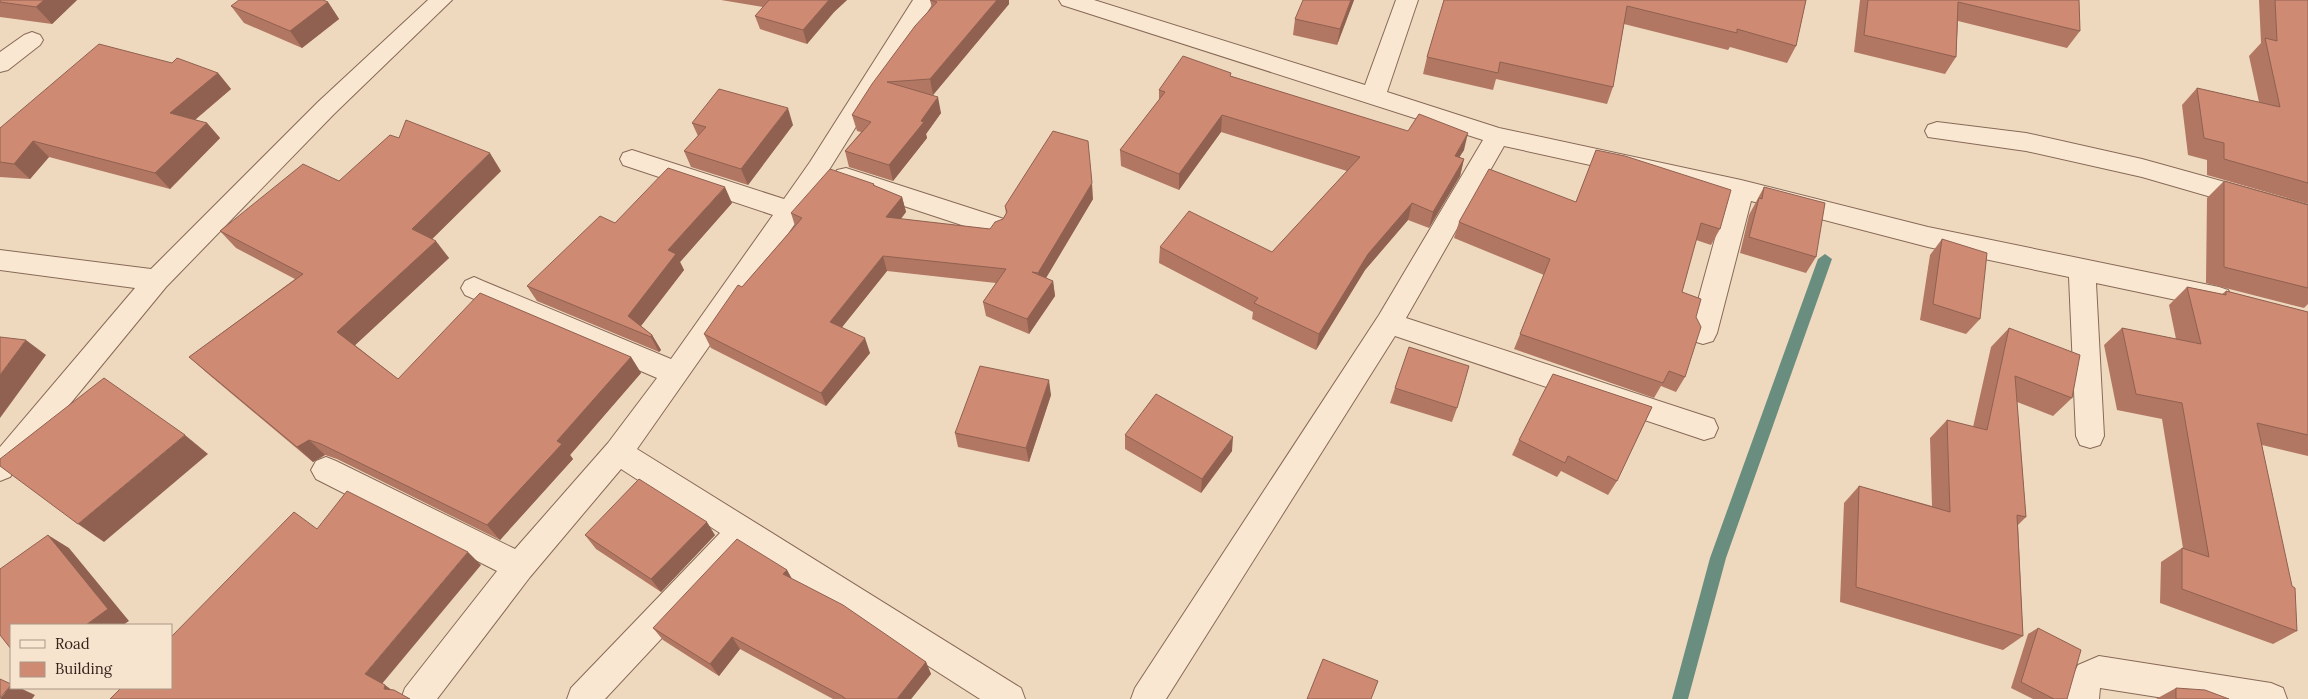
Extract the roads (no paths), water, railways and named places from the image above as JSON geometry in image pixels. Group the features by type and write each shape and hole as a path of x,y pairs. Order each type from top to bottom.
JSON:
{"street":[{"path":"0,468 157,280 326,108 441,0"},
{"path":"417,699 519,567 618,452 676,374 819,168 924,0"},
{"path":"1070,0 1498,136 1741,189 1928,236 2246,305"},
{"path":"1373,96 1407,0"},
{"path":"0,64 32,40"},
{"path":"1937,131 2026,142 2142,168 2308,215"},
{"path":"1147,699 1389,323 1498,136"},
{"path":"632,159 790,211"},
{"path":"819,168 995,226"},
{"path":"1703,333 1741,189"},
{"path":"0,260 157,280"},
{"path":"2082,269 2090,436"},
{"path":"474,288 676,374"},
{"path":"1389,323 1704,428"},
{"path":"618,452 1009,699"},
{"path":"326,470 519,567"},
{"path":"583,699 742,531"},
{"path":"2083,699 2082,688 2089,676 2099,672 2271,699"}],"waterway":[{"path":"1680,699 1718,558 1825,259"}]}
